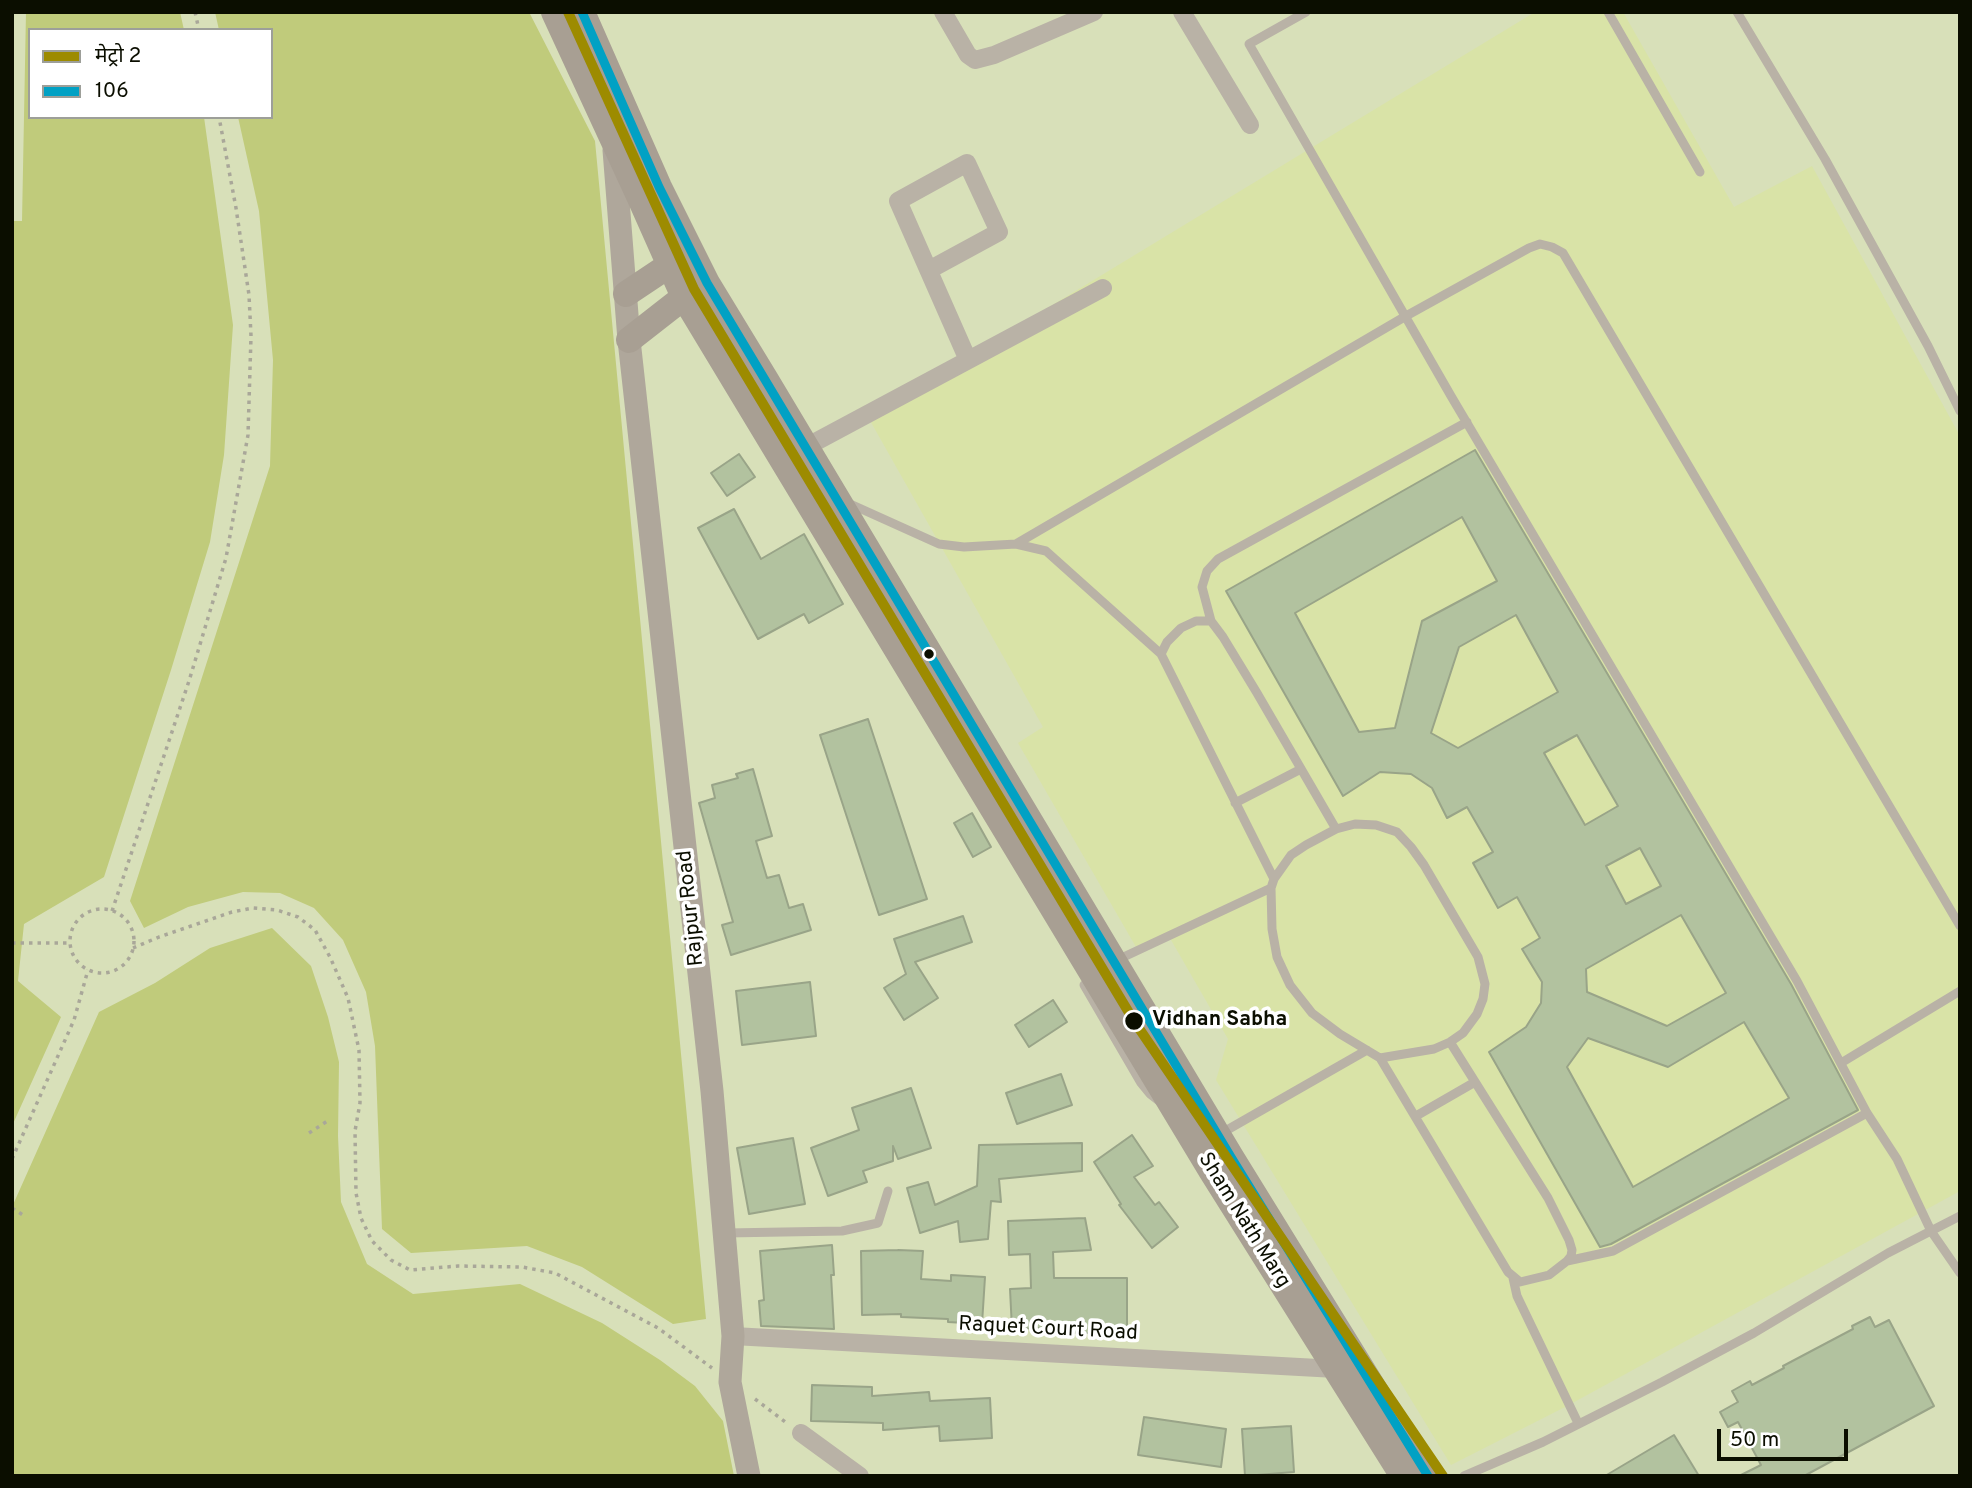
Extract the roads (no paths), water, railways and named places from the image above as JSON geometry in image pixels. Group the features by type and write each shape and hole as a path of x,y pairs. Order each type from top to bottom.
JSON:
{"main road":[{"name":"Sham Nath Marg","path":"554,12 614,141 680,258 707,284 837,498 1096,972 1178,1115 1207,1140"},
{"name":"Sham Nath Marg","path":"582,12 659,187 680,258 684,297 999,819 1207,1140 1348,1366 1428,1476"},
{"path":"626,294 680,258"},
{"path":"629,340 684,297 707,284"},
{"name":"Sham Nath Marg","path":"1348,1366 1403,1476"}],"street":[{"path":"943,12 968,55 975,60 995,55 1094,12"},
{"path":"1182,12 1250,125"},
{"name":"Rajpur Road","path":"614,141 629,340 712,1091 733,1336 730,1382 750,1476"},
{"path":"929,270 999,232 967,163 898,201 968,360"},
{"path":"806,447 1103,288"},
{"name":"Raquet Court Road","path":"733,1336 1348,1366"},
{"path":"801,1433 860,1476"}],"lane":[{"path":"1306,12 1249,44 1467,422 1797,981 1867,1113 1897,1159 1931,1231 1960,1273"},
{"path":"1608,12 1700,172"},
{"path":"1737,12 1825,159 1928,346 1960,411"},
{"path":"1016,544 1406,316 1529,248 1540,244 1552,247 1563,253 1960,926"},
{"path":"1336,829 1211,621 1202,587 1206,571 1218,559 1467,422"},
{"path":"812,511 837,498 939,544 964,547 1016,544 1046,551 1161,654 1236,803 1272,883 1272,929 1278,957 1290,985 1312,1013 1380,1058 1508,1272 1520,1282 1549,1275 1567,1261 1613,1251 1867,1113"},
{"path":"1161,654 1167,642 1181,628 1196,621 1211,621"},
{"path":"1236,803 1301,769"},
{"path":"999,819 1009,856"},
{"path":"1096,972 1272,883 1291,855 1336,829 1355,824 1376,825 1396,832 1424,865 1478,957 1485,984 1477,1014 1463,1033 1434,1049 1380,1058"},
{"path":"1840,1063 1960,990"},
{"path":"1450,1042 1548,1198 1569,1240 1572,1250 1567,1261"},
{"path":"1207,1140 1367,1050"},
{"path":"1416,1116 1475,1082"},
{"path":"724,1233 842,1231 878,1223 888,1191"},
{"path":"1464,1476 1543,1442 1662,1382 1960,1216"},
{"path":"1513,1278 1517,1296 1578,1423"}],"metro line":[{"name":"2","path":"568,12 694,289 1134,1021 1443,1476"}],"place":[{"name":"Vidhan Sabha","path":"1134,1021"}]}
